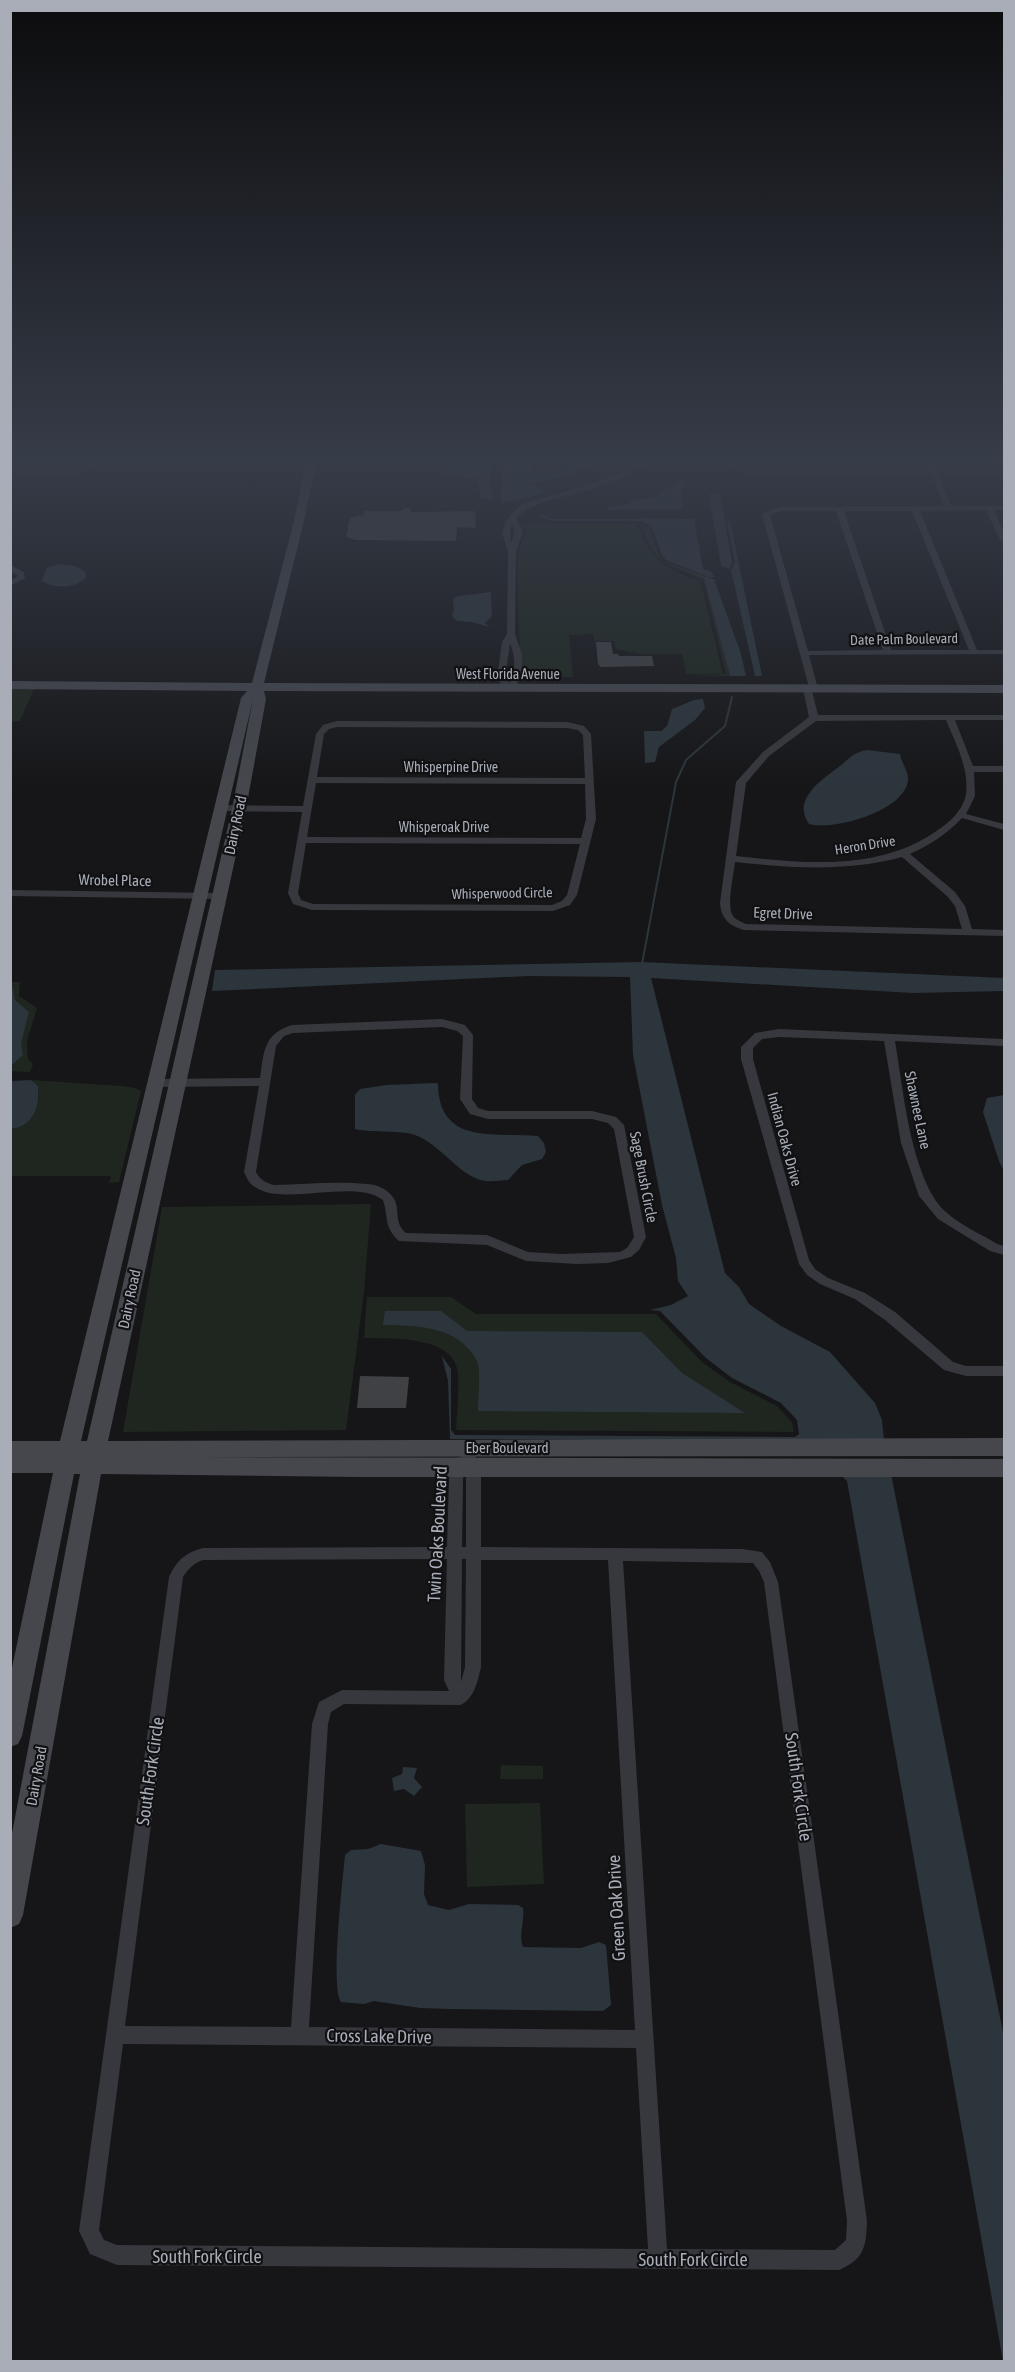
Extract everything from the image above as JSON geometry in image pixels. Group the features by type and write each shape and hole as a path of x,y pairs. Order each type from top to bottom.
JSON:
{"street":[{"path":"10,584 21,578 21,574 13,569"},
{"name":"Dairy Road","path":"10,1736 68,1457 247,698 257,687 287,569"},
{"path":"511,634 506,642 501,679 510,689 516,681 518,664 518,654 511,634 512,569"},
{"path":"781,569 804,653 814,718 1005,717"},
{"path":"859,569 888,654"},
{"path":"940,569 974,652"},
{"name":"Date Palm Boulevard","path":"804,653 1005,652"},
{"name":"West Florida Avenue","path":"10,685 510,689 1005,689"},
{"name":"Dairy Road","path":"10,1915 94,1457 239,809 260,699 257,687"},
{"name":"Egret Drive","path":"814,718 766,754 741,782 725,913 729,921 744,927 1005,933"},
{"path":"951,718 971,779 969,798 961,815 1005,827"},
{"name":"Whisperwood Circle","path":"337,724 567,724 581,728 587,734 591,819 572,896 566,903 553,908 323,907 297,902 293,893 312,780 320,734 326,727 337,724"},
{"path":"968,769 1005,769"},
{"name":"Whisperpine Drive","path":"312,780 590,781"},
{"path":"221,808 307,809"},
{"name":"Heron Drive","path":"730,858 805,865 852,863 903,853 936,837 961,815"},
{"name":"Whisperoak Drive","path":"302,840 586,842"},
{"path":"903,853 951,894 960,906 968,933"},
{"name":"Wrobel Place","path":"10,893 219,896"},
{"name":"Sage Brush Circle","path":"442,1023 461,1028 468,1035 466,1099 469,1107 476,1113 592,1115 612,1120 620,1128 640,1237 637,1245 628,1254 616,1258 539,1258 526,1256 499,1242 487,1240 403,1238 390,1224 389,1198 381,1191 369,1188 274,1189 262,1187 254,1182 250,1172 265,1082 274,1039 280,1033 292,1029 442,1023"},
{"name":"Indian Oaks Drive","path":"1005,1042 779,1033 759,1036 747,1047 747,1059 803,1261 811,1272 824,1281 860,1296 891,1316 949,1366 966,1371 1005,1371"},
{"name":"Shawnee Lane","path":"889,1038 907,1143 925,1196 942,1216 994,1248 1005,1250"},
{"path":"156,1083 265,1082"},
{"name":"Eber Boulevard","path":"465,1460 1005,1447"},
{"name":"Eber Boulevard","path":"10,1450 68,1457 1005,1468"},
{"name":"Eber Boulevard","path":"10,1464 68,1457"},
{"name":"Twin Oaks Boulevard","path":"460,1698 452,1680 454,1553 456,1479 465,1460"},
{"name":"Twin Oaks Boulevard","path":"460,1698 469,1683 473,1667 474,1553 465,1460"},
{"name":"South Fork Circle","path":"474,1553 742,1555 757,1557 765,1567 771,1582 857,2221 855,2245 839,2260 117,2255 97,2247 89,2231 176,1577 182,1565 192,1557 203,1554 474,1553"},
{"name":"Green Oak Drive","path":"615,1554 658,2259"},
{"path":"299,2036 320,1724 325,1707 342,1697 460,1698"},
{"name":"Cross Lake Drive","path":"115,2035 643,2039"}],"shaded area":[{"path":"47,569 80,569 86,573 86,578 70,586 64,587 42,581"},
{"path":"517,569 671,569 700,581 723,674 686,674 682,654 641,654 616,649 614,641 595,641 593,634 569,635 573,677 521,677"},
{"path":"678,569 684,569 704,577 730,676 692,676 726,674 704,581"},
{"path":"682,569 714,579 741,654 746,676 730,676 704,578"},
{"path":"687,569 703,569 710,571 715,577 708,577"},
{"path":"740,569 762,676 755,676 731,570"},
{"path":"491,592 492,616 485,623 490,627 457,621 452,616 453,599 458,596"},
{"path":"10,689 34,689 20,721 11,722"},
{"path":"703,699 705,708 695,720 659,747 655,762 645,763 644,731 661,731 667,726 672,709 694,700"},
{"path":"867,750 900,754 908,777 904,791 895,801 867,816 835,824 809,824 804,815 804,806 811,790 852,756"},
{"path":"641,962 1004,978 1004,991 913,993 651,978 725,1273 739,1287 749,1304 781,1326 830,1352 875,1403 882,1420 884,1441 450,1439 448,1381 442,1356 451,1369 451,1430 455,1435 795,1437 799,1434 797,1420 781,1403 732,1378 706,1358 660,1311 650,1310 671,1305 688,1296 678,1281 676,1258 662,1205 633,1055 630,977 528,976 212,991 215,970"},
{"path":"10,982 20,982 19,996 37,1008 27,1041 28,1059 33,1064 30,1072 11,1071"},
{"path":"11,988 15,1000 29,1012 21,1043 23,1055 13,1064 10,1064"},
{"path":"31,1080 122,1086 141,1091 119,1182 109,1183 111,1176 11,1176 10,1129 17,1128 39,1097 38,1086"},
{"path":"31,1080 38,1086 38,1101 34,1114 25,1124 11,1129 11,1081"},
{"path":"436,1083 441,1104 448,1118 459,1127 472,1132 488,1134 538,1136 544,1143 546,1152 542,1159 522,1165 508,1180 485,1181 466,1173 433,1145 415,1135 355,1129 355,1095 360,1089 387,1085"},
{"path":"1004,1095 1004,1171 983,1112 987,1098"},
{"path":"371,1204 364,1292 346,1430 123,1432 162,1207"},
{"path":"367,1297 451,1297 476,1314 656,1314 702,1362 730,1382 777,1406 792,1422 794,1432 456,1430 458,1374 451,1357 430,1344 417,1341 364,1338"},
{"path":"385,1311 441,1311 467,1331 642,1332 682,1373 745,1413 478,1411 478,1365 469,1349 459,1340 436,1330 383,1325"},
{"path":"891,1474 1004,2037 1004,2361 847,1481 842,1476"},
{"path":"501,1765 543,1766 543,1779 500,1779"},
{"path":"403,1767 417,1768 414,1778 422,1787 414,1796 404,1789 394,1791 392,1778 402,1774"},
{"path":"540,1803 544,1884 467,1887 465,1804"},
{"path":"381,1844 421,1851 425,1865 424,1894 428,1905 449,1910 469,1904 518,1905 523,1908 521,1938 523,1947 581,1948 599,1942 606,1945 611,2005 603,2011 420,2008 374,2001 364,2004 341,2002 338,1993 337,1956 345,1855 351,1850 368,1849"}],"building":[{"path":"596,642 611,642 613,654 619,656 652,656 654,666 601,667 598,664"},
{"path":"360,1376 409,1377 406,1408 357,1408"}],"waterway":[{"path":"642,964 676,782 686,760 725,726 732,697"}]}
